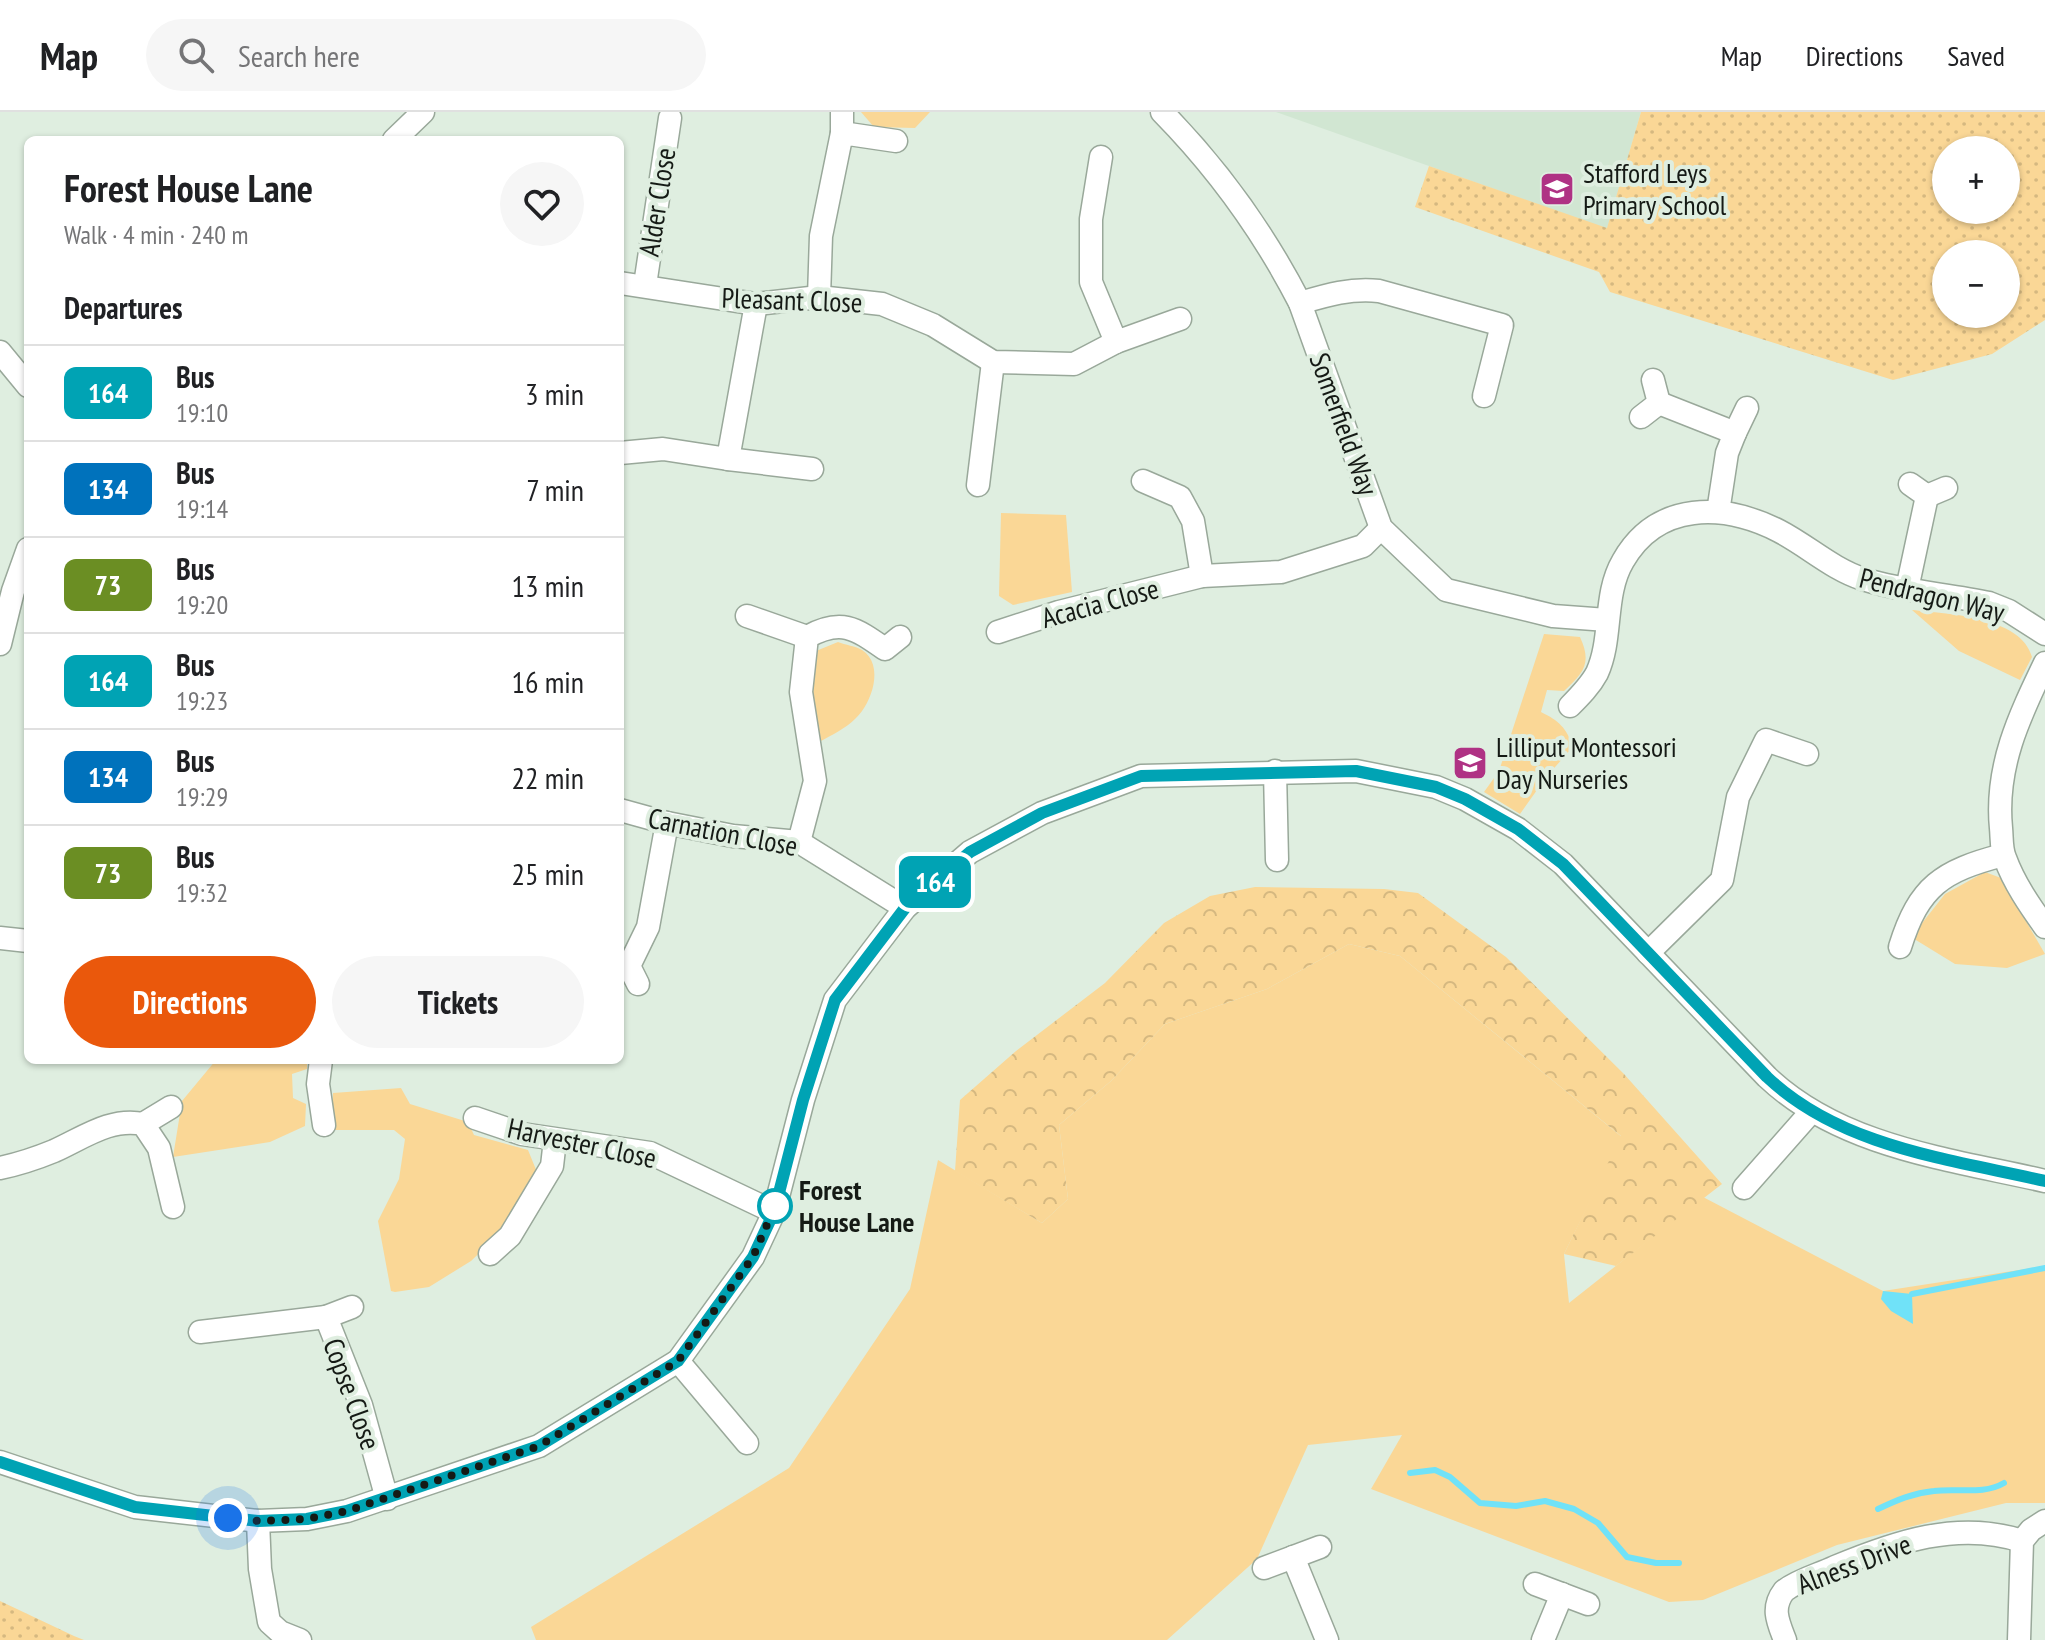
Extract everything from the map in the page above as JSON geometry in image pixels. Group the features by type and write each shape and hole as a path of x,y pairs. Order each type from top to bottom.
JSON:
{"street":[{"path":"398,136 423,112"},
{"name":"Somerfield Way","path":"1162,112 1203,154 1237,196 1300,303 1381,528 1446,590 1553,616 1607,620"},
{"name":"Alder Close","path":"645,285 670,118"},
{"path":"819,297 821,236 842,123 896,141"},
{"path":"1101,157 1091,219 1091,282 1116,342"},
{"name":"Pleasant Close","path":"624,283 756,304 819,297 882,304 933,325 993,362"},
{"path":"1300,303 1338,291 1379,291 1502,325 1484,396"},
{"path":"728,459 756,304"},
{"path":"978,485 993,362 1074,364 1116,342 1180,319"},
{"path":"0,352 24,381"},
{"path":"1653,380 1650,410 1735,433"},
{"path":"1718,512 1727,453 1747,408"},
{"path":"624,453 663,449 812,469"},
{"path":"1143,481 1180,497 1193,521 1202,576"},
{"path":"1907,589 1928,490"},
{"name":"Pendragon Way","path":"1570,706 1587,689 1603,657 1615,579 1623,560 1638,540 1654,527 1673,517 1695,511 1740,516 1780,532 1830,564 1862,579 1989,603 2009,611 2045,634"},
{"name":"Acacia Close","path":"998,632 1059,612 1202,576 1281,572 1363,546 1381,528"},
{"path":"0,644 21,593"},
{"path":"747,616 807,637 827,626 858,630 885,649 900,637"},
{"path":"799,842 815,781 801,692 807,637"},
{"path":"2045,663 2021,712 2001,774 1999,811 2003,855 2020,891 2045,927"},
{"path":"1648,953 1722,880 1738,797 1766,740 1807,754"},
{"path":"1275,771 1277,860"},
{"path":"0,1462 135,1507 258,1521 307,1519 347,1511 539,1446 678,1361 753,1257 774,1212 803,1100 835,1000 905,908 970,852 1042,813 1141,776 1356,771 1436,787 1465,799 1494,814 1563,864 1767,1077 1811,1112 1892,1147 2045,1181"},
{"name":"Carnation Close","path":"624,811 733,836 799,842 905,908"},
{"path":"629,971 648,927 667,823"},
{"path":"1900,947 1910,914 1923,895 1940,881 1975,862 2003,855"},
{"path":"0,938 24,941"},
{"path":"320,1064 318,1084 324,1125"},
{"path":"0,1168 53,1152 112,1124 128,1121 143,1124 171,1107"},
{"path":"1744,1188 1811,1112"},
{"name":"Harvester Close","path":"475,1118 522,1134 650,1153 774,1212"},
{"path":"143,1124 159,1148 173,1207"},
{"path":"490,1254 510,1236 552,1166 555,1140"},
{"path":"326,1317 352,1307"},
{"name":"Copse Close","path":"200,1332 326,1317 361,1405 387,1499"},
{"path":"678,1361 747,1443"},
{"path":"258,1521 260,1569 269,1622 280,1632 300,1640"},
{"path":"2019,1640 2022,1541 2045,1521"},
{"name":"Alness Drive","path":"1785,1640 1776,1611 1778,1599 1784,1591 1868,1553 1913,1539 1952,1533 1992,1532 2022,1541"},
{"path":"1264,1568 1320,1547"},
{"path":"1293,1557 1327,1640"},
{"path":"1535,1584 1588,1604"},
{"path":"1543,1640 1562,1594"}],"shaded area":[{"name":"Stafford Leys Primary School","path":"1276,112 1641,112 1607,229"}],"green space":[{"path":"861,112 930,112 915,128 874,127"},
{"path":"1641,112 2045,112 2045,320 1992,354 1893,380 1610,292 1599,272 1415,207 1429,166 1607,228"},
{"path":"1001,513 1066,515 1072,592 1013,605 999,596"},
{"path":"1912,610 1962,616 1998,625 2025,643 2032,657 2020,680 1959,651"},
{"path":"1544,634 1580,637 1585,661 1577,679 1564,691 1547,690 1541,712 1561,725 1573,747 1520,814 1484,792 1499,771"},
{"path":"838,642 860,649 869,657 873,665 874,684 867,703 856,718 819,742 808,713 816,651"},
{"path":"1985,872 2001,878 2045,954 2007,968 1955,964 1911,937 1945,894"},
{"path":"1255,887 1384,889 1418,893 1506,957 1624,1074 1722,1184 1616,1266 1564,1254 1621,1136 1400,956 1349,944 1267,989 1165,1024 1111,1081 1059,1125 1068,1199 1042,1223 955,1171 960,1100 1016,1051 1105,983 1164,923 1210,896"},
{"path":"1349,944 1400,956 1622,1137 1564,1254 1569,1303 1703,1197 1883,1291 2045,1266 2045,1503 2006,1503 1837,1545 1703,1600 1669,1602 1371,1489 1402,1435 1308,1445 1257,1559 1167,1640 536,1640 531,1627 789,1468 910,1289 938,1160 1042,1223 1068,1199 1059,1125 1111,1081 1165,1024 1267,989"},
{"path":"213,1064 307,1064 307,1069 292,1074 293,1098 306,1104 305,1126 270,1142 173,1157 182,1101"},
{"path":"401,1088 410,1104 468,1122 474,1135 528,1150 539,1177 524,1210 471,1261 429,1287 395,1292 391,1291 378,1221 399,1179 405,1139 394,1130 331,1130 333,1093"},
{"path":"0,1601 74,1636 84,1640 0,1640"}],"water":[{"path":"1883,1291 1912,1294 1913,1324 1891,1311 1881,1299"}],"waterway":[{"path":"1912,1294 2045,1268"},
{"path":"1410,1473 1435,1470 1450,1477 1480,1503 1516,1506 1545,1501 1574,1509 1598,1523 1627,1557 1656,1563 1679,1563"},
{"path":"1878,1509 1919,1493 1979,1490 2004,1483"}],"bus line":[{"name":"164","path":"0,1462 135,1507 258,1521 307,1519 347,1511 539,1446 678,1361 753,1257 774,1212 803,1100 835,1000 905,908 970,852 1042,813 1141,776 1356,771 1436,787 1465,799 1518,829 1563,864 1767,1077 1811,1112 1892,1147 2045,1181"}],"place":[{"name":"Stafford Leys Primary School","path":"1557,189"},
{"name":"Lilliput Montessori Day Nurseries","path":"1470,763"},
{"name":"Forest House Lane","path":"775,1206"}],"route":[{"path":"228,1518 258,1521 307,1519 347,1511 539,1446 678,1361 753,1257 775,1206"}]}
